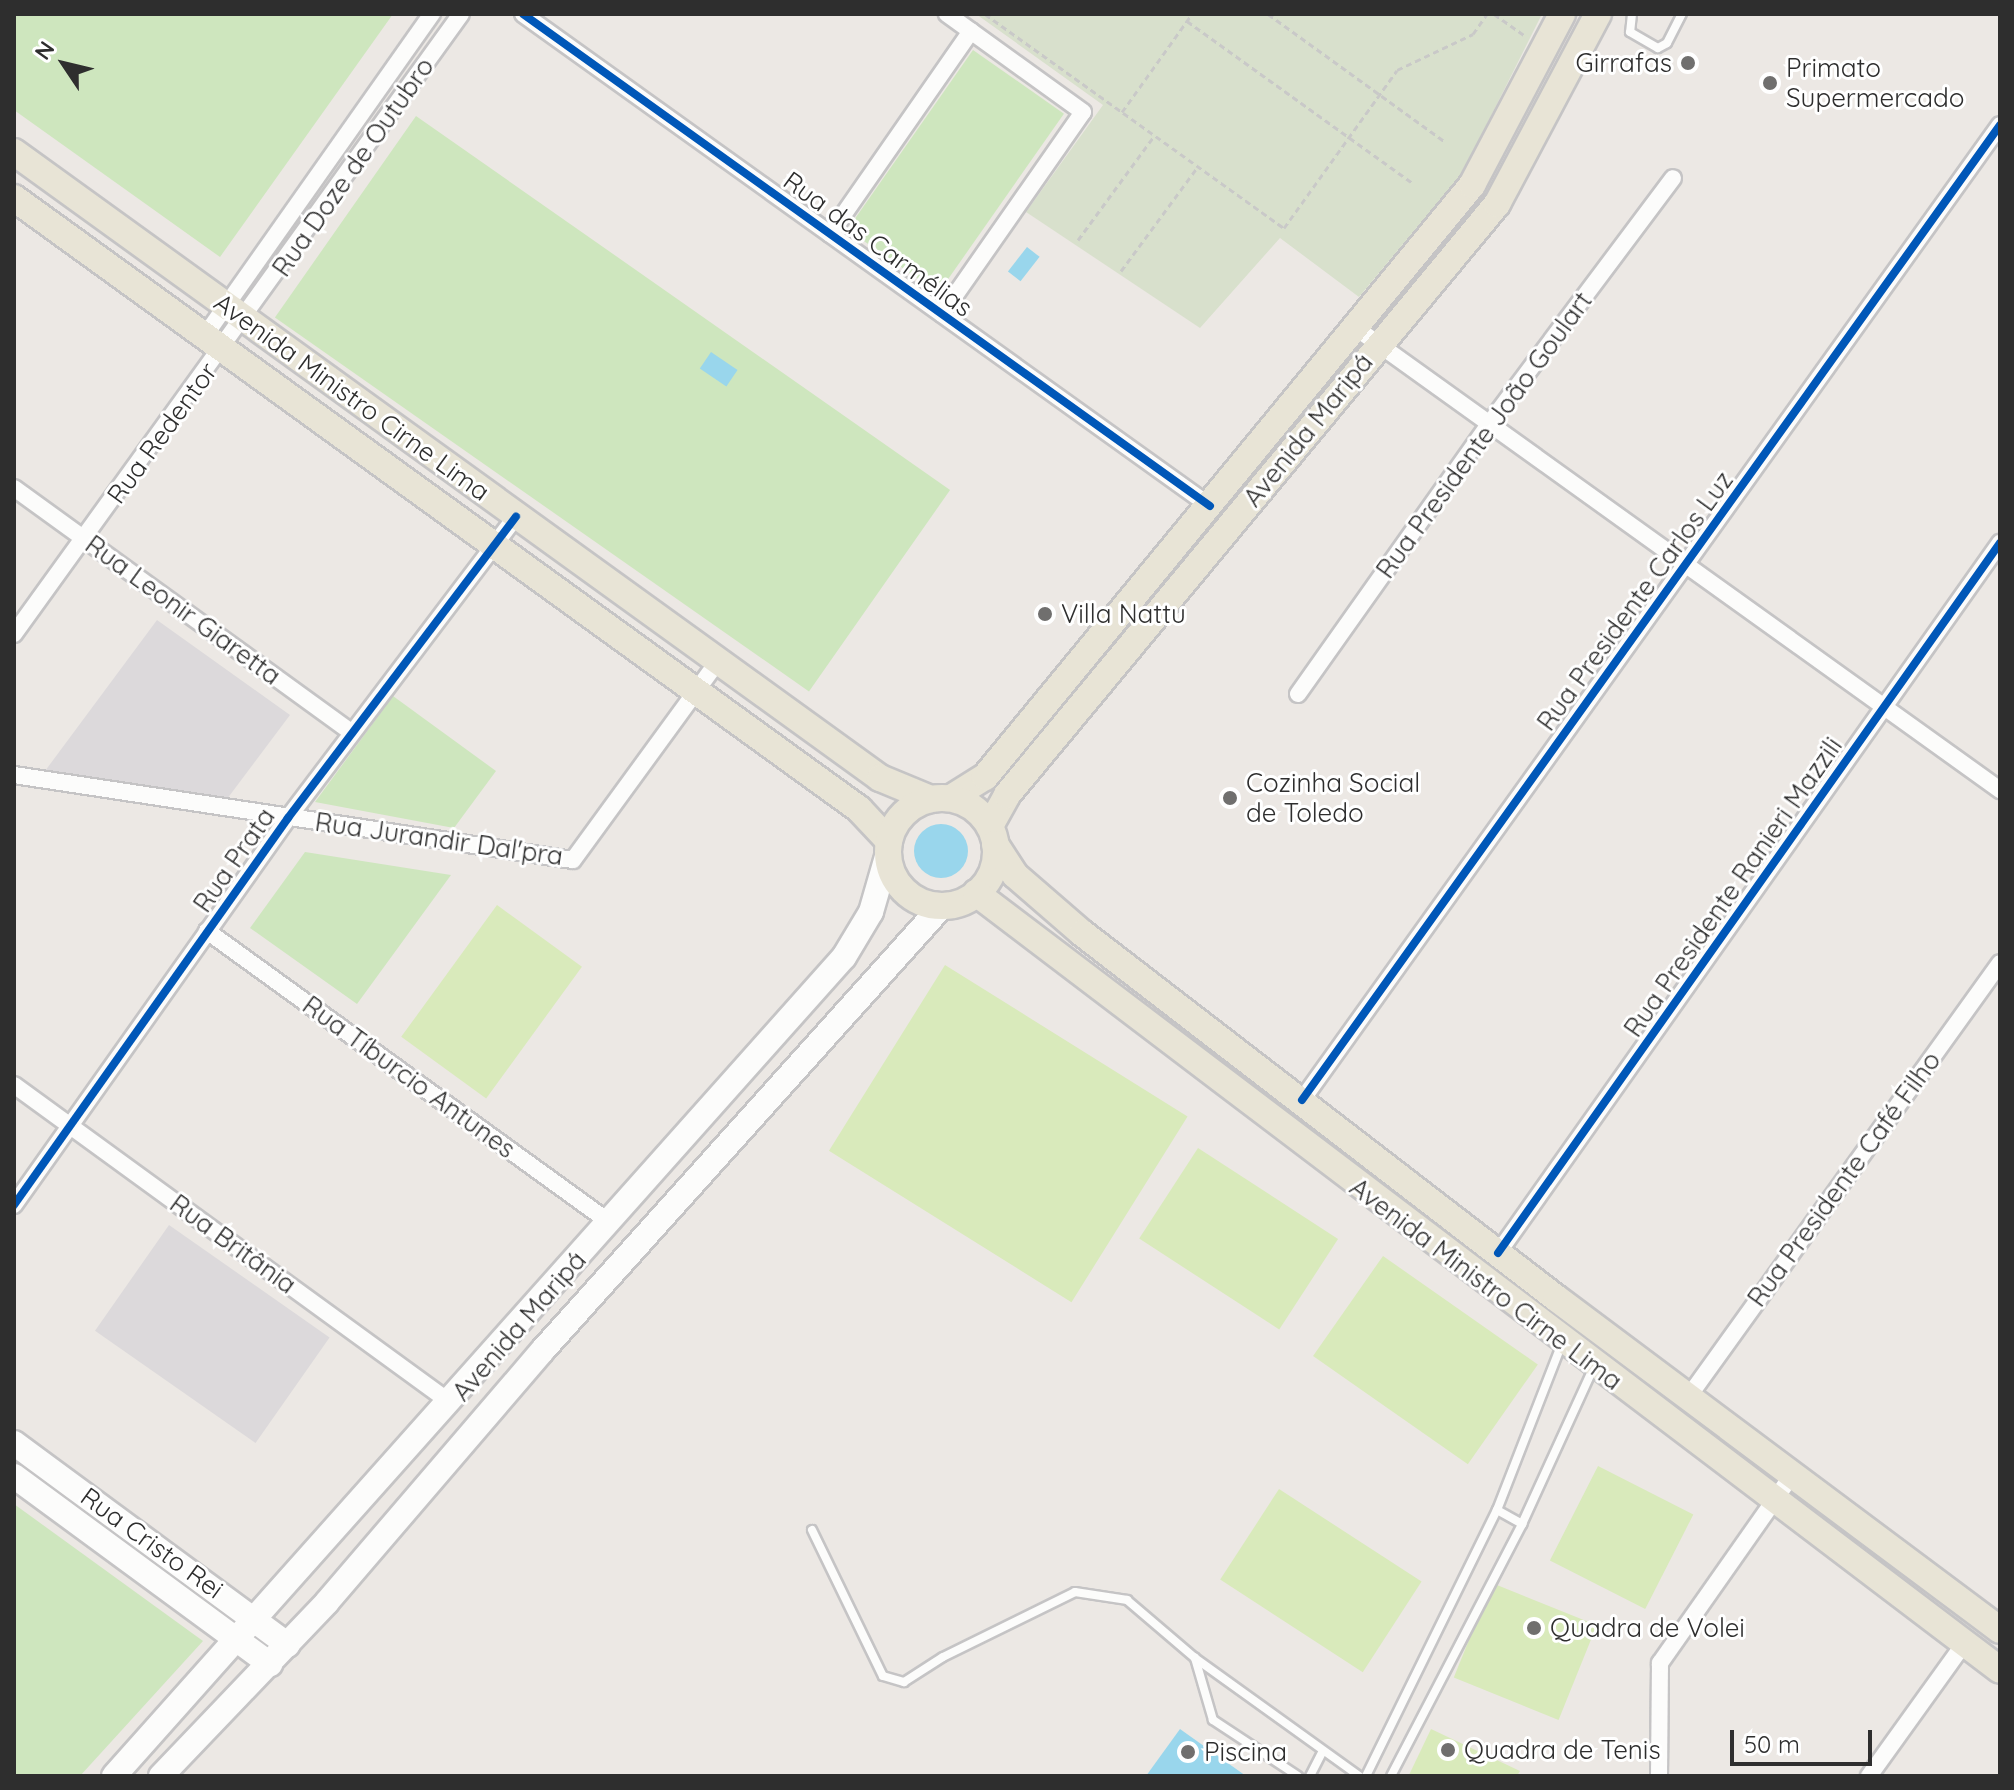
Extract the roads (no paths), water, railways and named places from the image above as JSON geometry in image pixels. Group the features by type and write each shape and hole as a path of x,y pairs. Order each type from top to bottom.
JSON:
{"main road":[{"name":"Avenida Maripá","path":"941,798 985,777 1472,185 1562,14"},
{"name":"Avenida Maripá","path":"992,835 1007,795 1497,204 1598,14"},
{"name":"Avenida Ministro Cirne Lima","path":"14,152 880,778 941,798"},
{"name":"Avenida Ministro Cirne Lima","path":"14,198 859,809 888,847"},
{"path":"1152,577 1151,590 1160,598 1173,595"},
{"path":"1124,611 1136,608 1146,615 1145,629"},
{"path":"992,835 995,863 976,893 942,906 918,899 898,884 888,847 904,813 941,798 973,808 992,835 1015,875 1082,933 1492,1249 2000,1630"},
{"name":"Avenida Maripá","path":"114,1776 258,1620 844,957 871,912 888,847"},
{"name":"Avenida Ministro Cirne Lima","path":"976,893 1770,1501 2000,1670"},
{"name":"Avenida Maripá","path":"161,1776 288,1645 564,1327 942,906"},
{"path":"1468,1270 1492,1249"},
{"path":"1678,1430 1716,1444 1725,1438 1727,1426"},
{"name":"Rua Cristo Rei","path":"14,1443 288,1645"},
{"path":"14,1476 270,1664"}],"street":[{"path":"215,341 432,14"},
{"name":"Rua Doze de Outubro","path":"235,313 461,14"},
{"name":"Rua das Carmélias","path":"523,14 1210,506"},
{"path":"942,314 1083,112 947,14"},
{"path":"830,234 971,31"},
{"name":"Rua Presidente Carlos Luz","path":"1302,1100 2000,125"},
{"name":"Rua Presidente João Goulart","path":"1298,694 1489,424 1673,178"},
{"path":"215,341 235,313"},
{"path":"1356,328 2000,790"},
{"name":"Rua Redentor","path":"14,634 84,538 215,341"},
{"name":"Rua Leonir Giaretta","path":"14,488 351,732"},
{"name":"Rua Prata","path":"14,1205 288,818 516,516"},
{"name":"Rua Presidente Ranieri Mazzili","path":"1492,1249 1885,707 2000,543"},
{"name":"Rua Jurandir Dal'pra","path":"14,775 573,860 718,661"},
{"name":"Rua Tíburcio Antunes","path":"207,931 610,1223"},
{"name":"Rua Presidente Café Filho","path":"1689,1396 2000,963"},
{"name":"Rua Britânia","path":"14,1085 451,1403"},
{"path":"1659,1776 1660,1663 1770,1501 1793,1474"},
{"path":"1869,1776 1964,1644"}],"lane":[{"path":"1632,14 1630,32 1658,48 1667,43 1682,14"},
{"path":"1366,1776 1497,1510 1563,1342"},
{"path":"1391,1776 1522,1524 1594,1366"},
{"path":"1497,1510 1522,1524"},
{"path":"812,1530 883,1676 904,1682 943,1657 1075,1592 1127,1600 1195,1658 1359,1776"},
{"path":"1195,1658 1213,1720 1298,1776"},
{"path":"1310,1776 1322,1752"}],"water":[{"path":"1027,247 1040,257 1021,281 1008,271"},
{"path":"711,352 738,370 726,386 700,369"},
{"path":"941,824 952,826 960,832 966,840 966,862 960,870 952,876 941,878 930,876 922,870 916,862 914,851 916,840 922,832 930,826"},
{"name":"Piscina","path":"1180,1729 1246,1776 1146,1776"}],"place":[{"name":"Girrafas","path":"1688,63"},
{"name":"Primato Supermercado","path":"1770,83"},
{"name":"Villa Nattu","path":"1045,614"},
{"name":"Cozinha Social de Toledo","path":"1230,798"},
{"name":"Quadra de Volei","path":"1534,1628"},
{"name":"Quadra de Tenis","path":"1448,1750"},
{"name":"Piscina","path":"1188,1752"}]}
